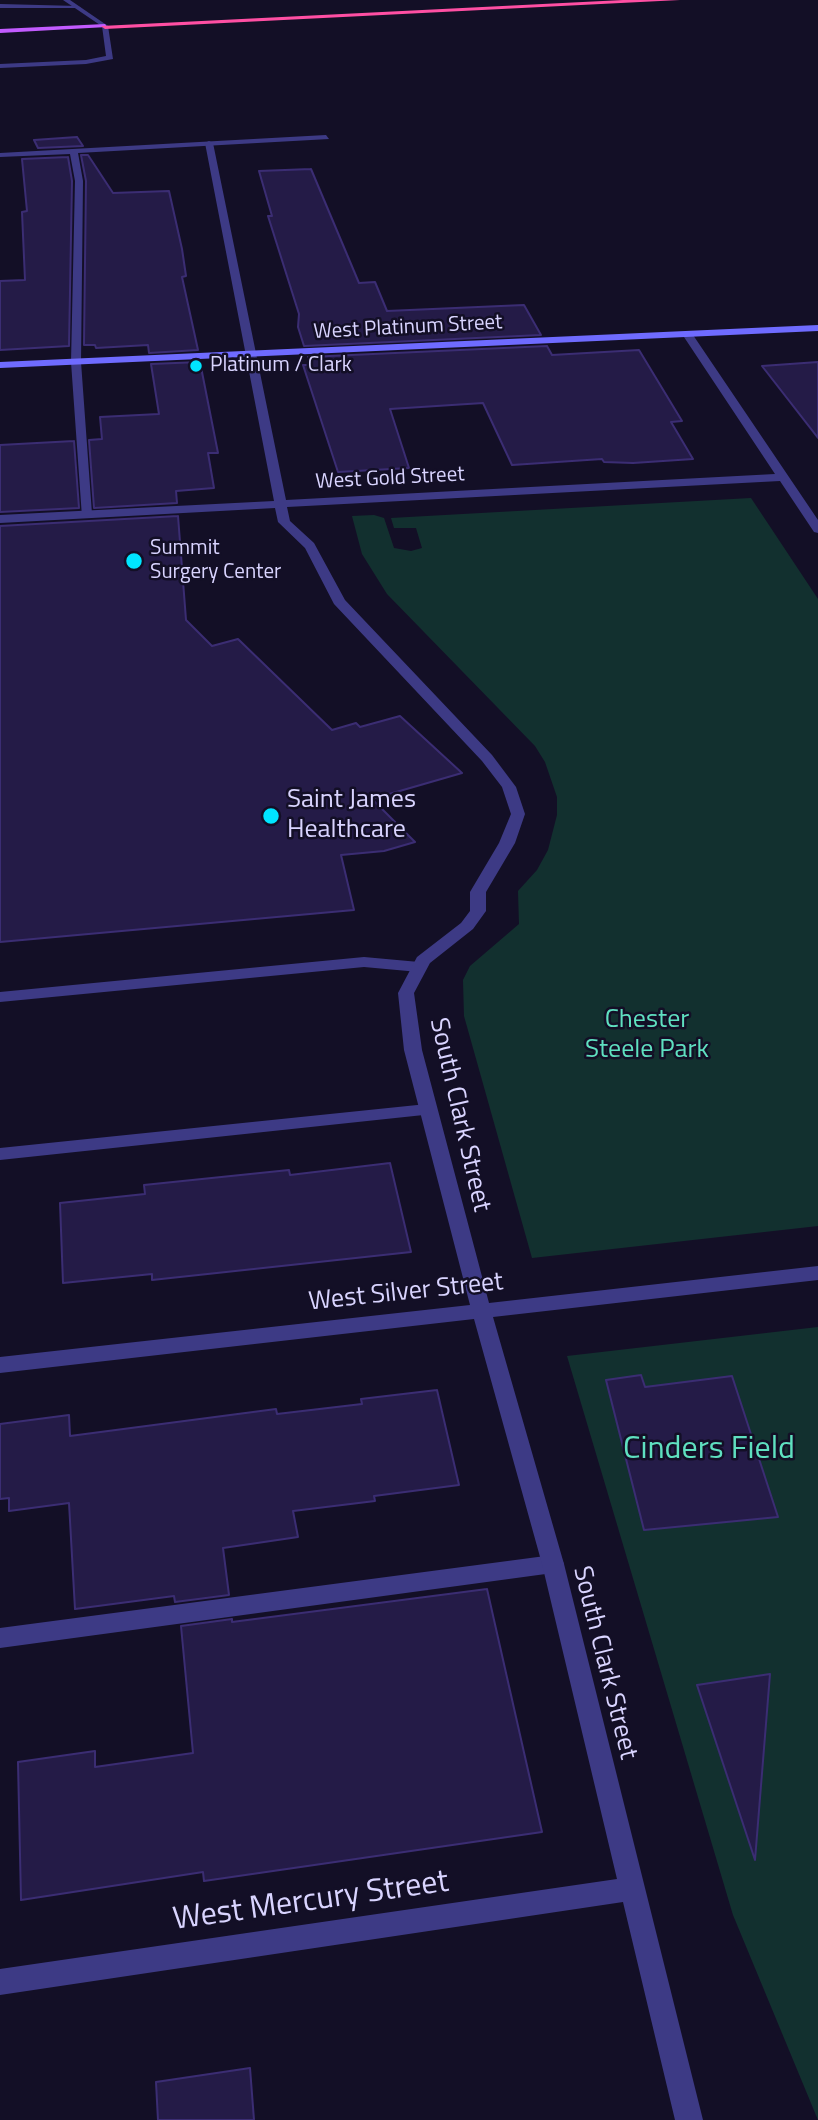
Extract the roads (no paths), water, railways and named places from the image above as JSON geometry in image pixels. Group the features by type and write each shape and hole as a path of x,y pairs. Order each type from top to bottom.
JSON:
{"highway":[{"path":"95,19 546,0"},
{"path":"105,26 676,0"}],"main road":[{"path":"0,23 95,19"},
{"path":"0,31 105,26"}],"street":[{"path":"0,66 86,62 110,57 105,26 66,0"},
{"path":"0,6 78,8"},
{"path":"0,155 327,137"},
{"name":"South Clark Street","path":"209,143 284,522 310,546 340,601 487,758 509,787 518,814 507,843 478,892 478,911 467,926 423,960 406,993 412,1050 553,1564 689,2120"},
{"path":"74,151 79,181 76,362 86,514"},
{"name":"West Platinum Street","path":"0,365 818,328"},
{"path":"687,334 818,529"},
{"name":"West Gold Street","path":"0,519 783,477"},
{"path":"0,998 364,962 419,967"},
{"path":"0,1154 427,1110"},
{"name":"West Silver Street","path":"0,1364 818,1273"},
{"path":"0,1638 553,1564"},
{"name":"West Mercury Street","path":"0,1982 632,1889"}],"place":[{"name":"Platinum / Clark","path":"196,366"},
{"name":"Summit Surgery Center","path":"134,561"},
{"name":"Saint James Healthcare","path":"271,816"}],"park label":[{"name":"Chester Steele Park","path":"647,1036"},
{"name":"Cinders Field","path":"709,1450"}]}
